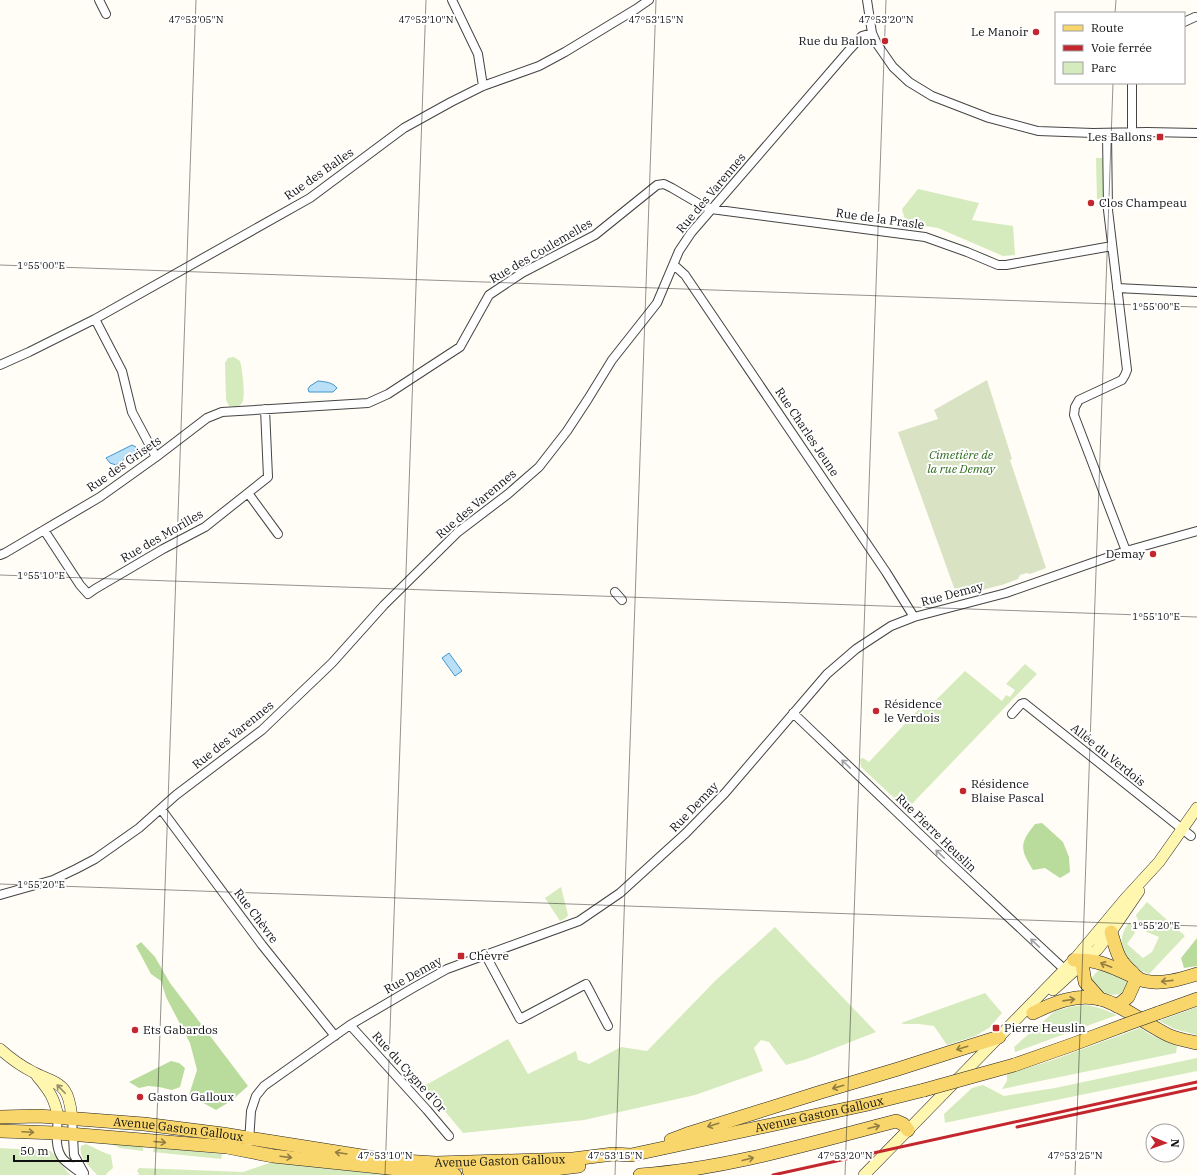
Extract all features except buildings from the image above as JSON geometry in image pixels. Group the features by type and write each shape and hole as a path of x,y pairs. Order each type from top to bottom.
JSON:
{"main road":[{"path":"864,1175 1032,1013 1081,961 1087,951 1126,904 1134,889 1186,832 1197,808"},
{"path":"872,1175 910,1132 1064,969 1081,961 1097,950 1159,862"},
{"path":"1111,932 1120,959 1137,977"},
{"path":"1081,961 1101,963 1154,982 1176,980 1197,974"},
{"path":"1081,961 1085,982 1100,999"},
{"path":"1117,1006 1128,997 1137,977"},
{"path":"1032,1013 1060,1001 1087,998 1100,999 1117,1006 1169,1036 1197,1043"},
{"name":"Avenue Gaston Galloux","path":"0,1117 58,1117 158,1126 248,1144 387,1160 436,1163 573,1159 613,1154 634,1154 864,1105 924,1090 1014,1065 1197,999"},
{"path":"417,1171 547,1170 619,1161 687,1134 948,1053 995,1041"},
{"path":"0,1049 34,1073 53,1081 66,1091 72,1118"},
{"path":"34,1073 48,1089 58,1117"},
{"path":"640,1175 659,1174 732,1163 896,1122 903,1124 910,1132"},
{"name":"Avenue Gaston Galloux","path":"0,1131 57,1133 227,1147 248,1144 273,1156 417,1171"},
{"path":"417,1171 455,1175"}],"street":[{"path":"99,0 106,14"},
{"path":"452,0 478,54 483,86"},
{"name":"Rue des Balles","path":"0,365 95,319 310,198 404,128 483,86 540,66 630,13 649,0"},
{"path":"866,0 872,32 877,44 893,67 909,82 932,96 989,118 1038,131 1197,133"},
{"path":"1185,22 1195,17"},
{"name":"Rue des Varennes","path":"0,895 53,880 95,859 139,828 176,795 262,730 332,663 384,605 458,532 508,494 539,467 567,431 612,360 657,303 679,251 687,239 711,209 791,119 850,49 862,36 872,32"},
{"path":"1132,84 1132,132"},
{"path":"1107,133 1108,210 1126,375 1122,380 1079,400 1075,407 1074,415 1126,551"},
{"name":"Rue des Coulemelles","path":"265,409 368,403 388,394 460,347 489,295 522,273 595,234 657,185 664,184 711,209"},
{"name":"Rue de la Prasle","path":"711,209 925,237 998,265 1006,265 1112,246"},
{"name":"Rue Charles Jeune","path":"674,265 686,275 886,572 914,617"},
{"path":"1117,288 1197,292"},
{"path":"95,319 122,371 132,412 156,457"},
{"name":"Rue des Grisets","path":"0,555 100,497 207,418 222,412 265,409"},
{"name":"Rue des Morilles","path":"44,530 80,585 88,594 95,588 163,549 205,527 268,477 265,409"},
{"path":"248,493 278,534"},
{"name":"Rue Demay","path":"248,1144 251,1111 256,1096 264,1086 350,1025 447,969 579,921 620,893 686,833 725,793 826,674 856,649 891,626 914,617 1006,593 1126,551 1197,532"},
{"path":"615,592 622,600"},
{"name":"Allée du Verdois","path":"1012,714 1021,704 1024,703 1186,832"},
{"name":"Rue Pierre Heuslin","path":"793,713 946,860 1064,969"},
{"name":"Rue Chèvre","path":"161,809 262,945 335,1036"},
{"path":"485,954 520,1019 586,984 608,1026"},
{"name":"Rue du Cygne d'Or","path":"350,1025 423,1105 449,1136"},
{"path":"58,1117 57,1142 59,1153 64,1160 84,1175"},
{"path":"72,1118 74,1155 84,1175"}],"green space":[{"path":"1096,158 1102,158 1103,161 1103,200 1097,199"},
{"path":"918,189 979,203 972,220 1013,226 1015,255 1003,256 938,228 906,223 902,209"},
{"path":"234,357 240,361 243,382 243,400 238,407 229,406 226,400 225,363 228,358"},
{"name":"Cimetière de la rue Demay","path":"987,380 1012,459 1010,460 1046,568 1030,574 1027,573 1020,575 1018,579 1002,585 957,596 898,432 938,419 934,410"},
{"path":"1025,664 1037,674 908,808 906,809 861,767 860,759 863,758 869,762 918,710 921,711 926,705 936,700 965,671 1002,701 1006,695 1010,697 1015,690 1006,684"},
{"path":"1042,823 1063,842 1069,857 1070,872 1060,878 1045,868 1033,870 1024,851 1023,847 1026,837 1035,824"},
{"path":"561,887 568,915 560,921 545,898"},
{"path":"1147,902 1185,936 1149,974 1137,969 1126,960 1122,948 1123,932 1130,922 1135,933 1127,944 1143,958 1152,952 1159,937 1144,930 1136,915"},
{"path":"775,927 876,1032 807,1059 786,1065 769,1042 761,1040 754,1048 763,1071 695,1095 584,1120 463,1133 424,1086 508,1039 528,1074 576,1051 578,1060 589,1064 621,1047 647,1051 716,980"},
{"path":"1197,938 1197,966 1184,968 1181,958"},
{"path":"141,942 155,957 170,983 248,1086 231,1101 216,1110 189,1095 197,1070 190,1043 166,997 161,981 151,974 136,946"},
{"path":"1101,967 1129,981 1123,993 1112,995 1104,993 1089,981"},
{"path":"985,993 1002,1013 989,1028 975,1036 947,1045 934,1026 901,1023"},
{"path":"1084,1005 1101,1008 1117,1015 1015,1052 1014,1047 1055,1011"},
{"path":"1197,1007 1197,1035 1175,1029 1159,1021"},
{"path":"1140,1028 1151,1035 1177,1046 1176,1053 1002,1089 1007,1081 1007,1074 1050,1061"},
{"path":"1197,1058 1197,1071 945,1123 944,1114 972,1088 983,1085 1004,1096 1055,1088"},
{"path":"171,1061 179,1063 185,1068 180,1087 172,1090 148,1086 139,1088 129,1082"},
{"path":"114,1143 143,1146 143,1151 120,1148 113,1145"},
{"path":"86,1144 111,1155 113,1168 106,1174 107,1175 97,1175 83,1158 81,1154 81,1146"},
{"path":"154,1147 222,1154 221,1159 153,1152"},
{"path":"0,1148 51,1151 70,1175 0,1175"},
{"path":"272,1162 387,1175 138,1175 139,1174 137,1171 139,1168 243,1172"}],"water":[{"path":"318,381 331,383 337,388 333,392 309,392 308,389 310,386"},
{"path":"132,445 136,447 135,452 116,465 110,463 106,458"},
{"path":"449,653 462,671 455,676 442,658"}],"railway":[{"path":"773,1175 1197,1082"},
{"path":"1017,1127 1197,1088"}],"place":[{"name":"Le Manoir","path":"1036,32"},
{"name":"Rue du Ballon","path":"885,41"},
{"name":"Les Ballons","path":"1160,137"},
{"name":"Clos Champeau","path":"1091,203"},
{"name":"Demay","path":"1153,554"},
{"name":"Résidence le Verdois","path":"876,711"},
{"name":"Résidence Blaise Pascal","path":"963,791"},
{"name":"Chèvre","path":"461,956"},
{"name":"Pierre Heuslin","path":"996,1028"},
{"name":"Ets Gabardos","path":"135,1030"},
{"name":"Gaston Galloux","path":"140,1097"}]}
